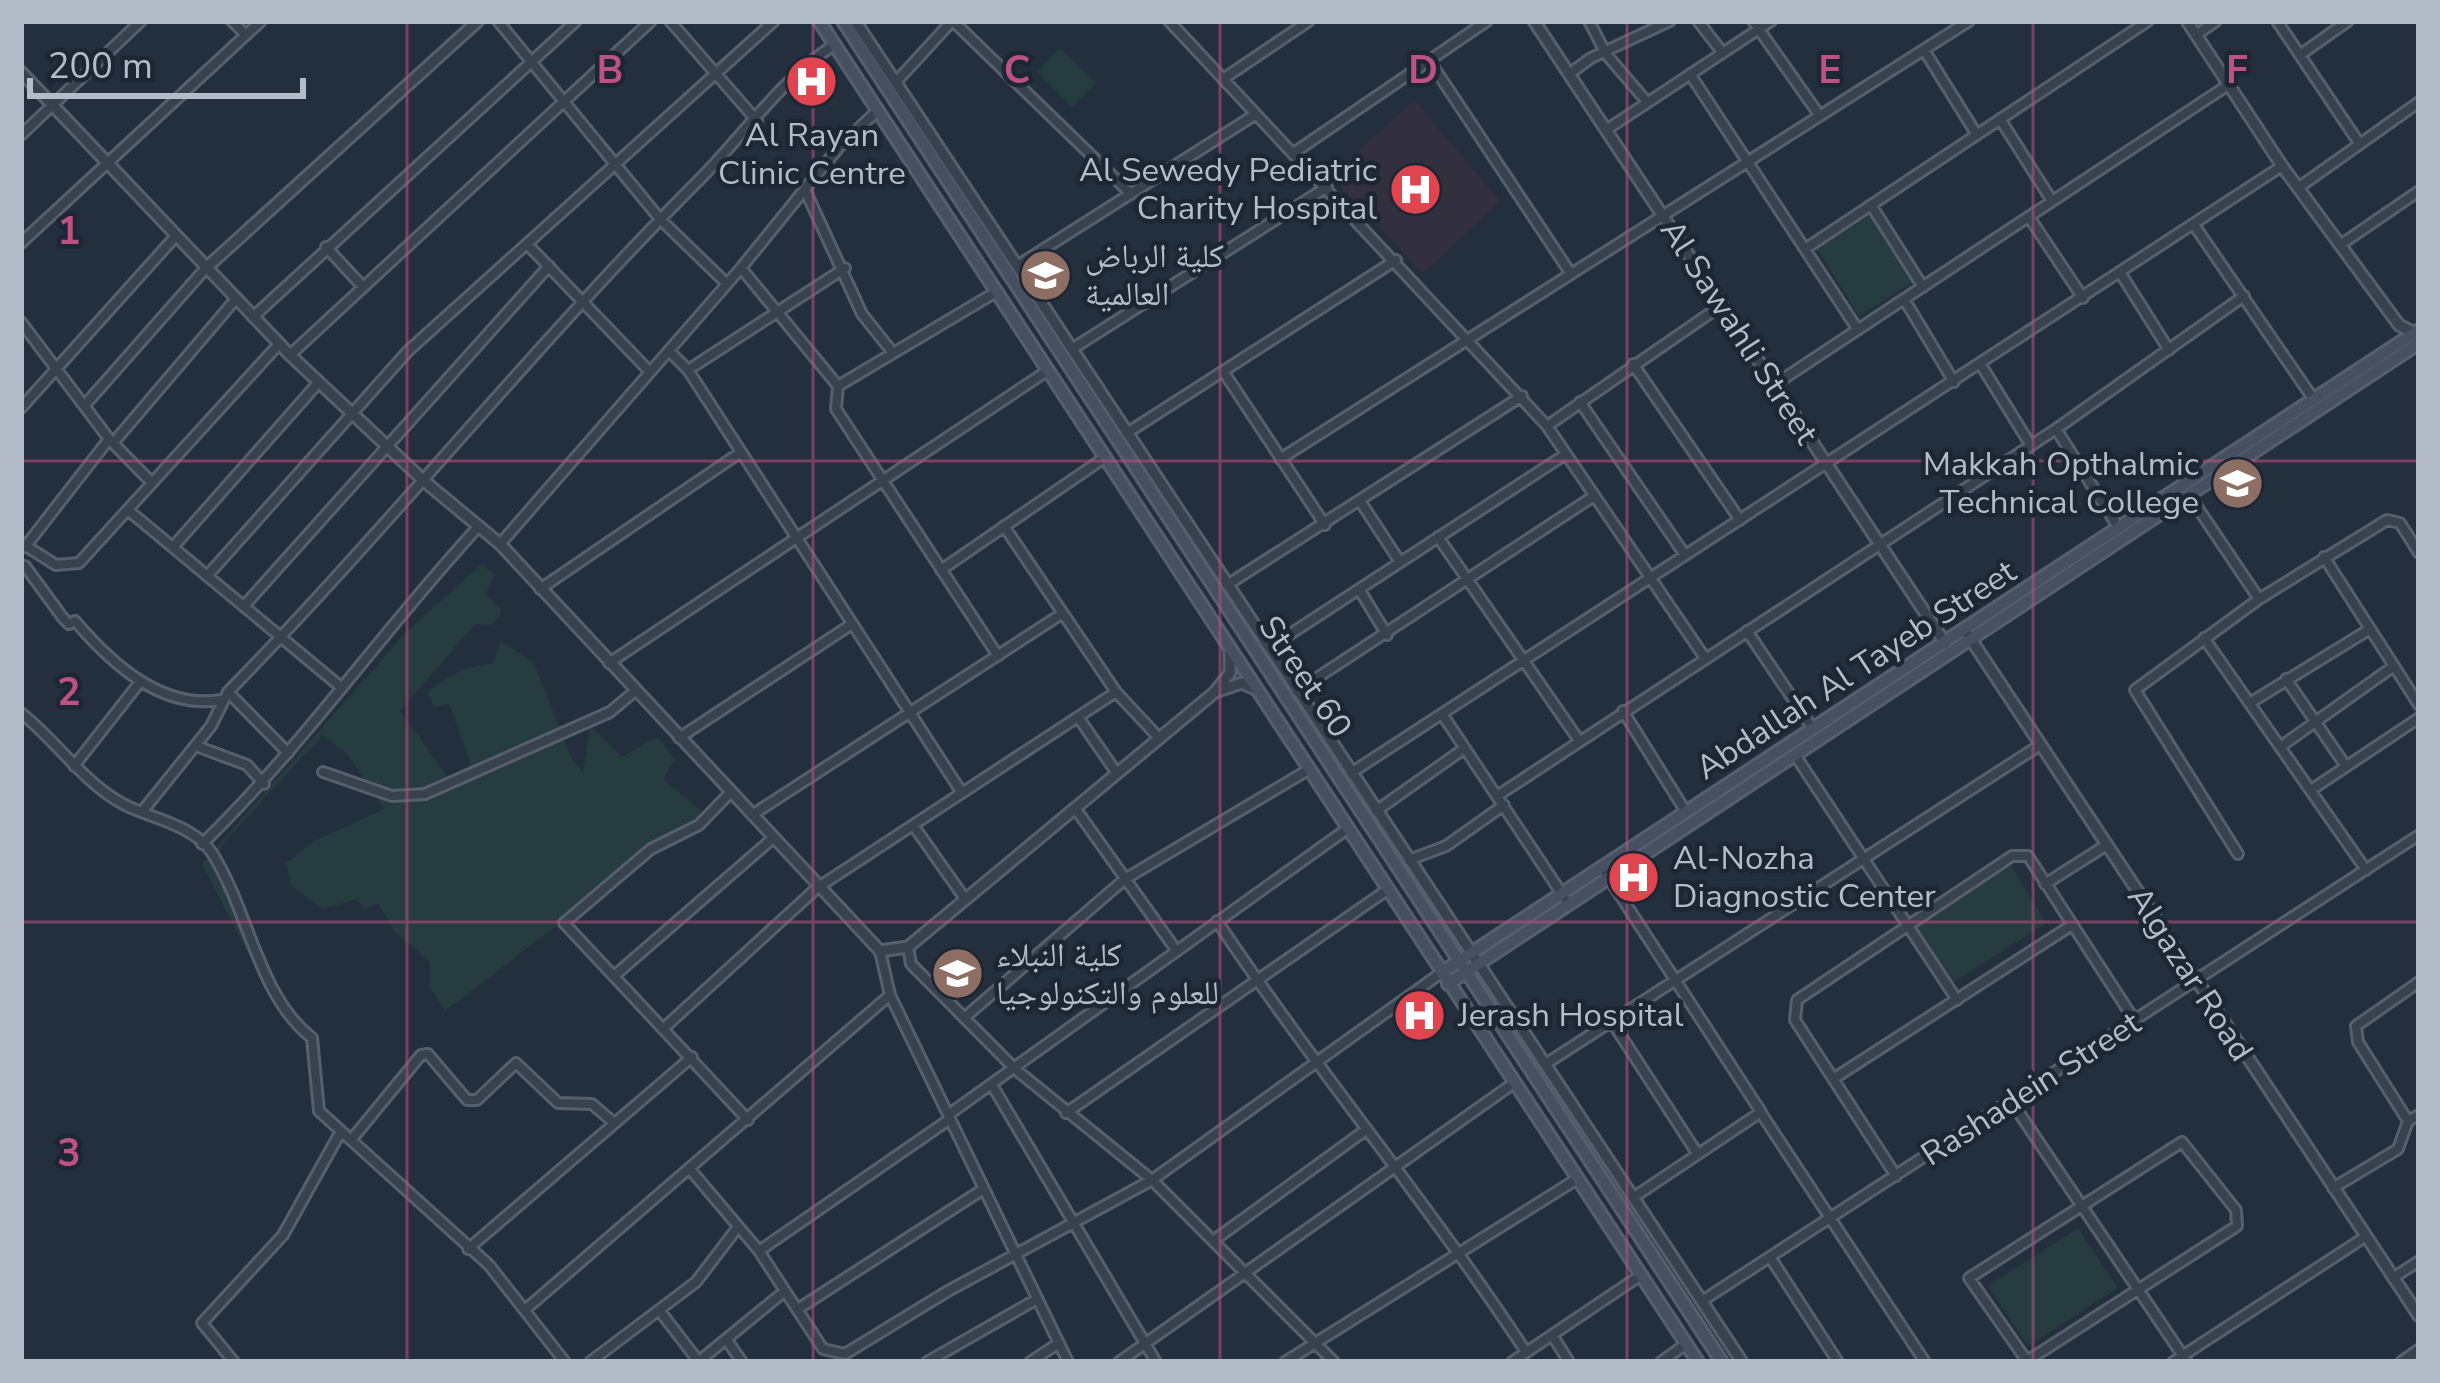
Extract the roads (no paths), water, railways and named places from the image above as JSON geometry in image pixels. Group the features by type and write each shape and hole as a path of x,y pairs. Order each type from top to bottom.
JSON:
{"main road":[{"name":"Street 60","path":"819,21 1698,1362"},
{"name":"Street 60","path":"843,21 1318,734 1722,1362"},
{"name":"Abdallah Al Tayeb Street","path":"1606,873 1687,813 2189,495 2314,400 2413,338"},
{"name":"Abdallah Al Tayeb Street","path":"1967,634 2413,338"},
{"name":"Abdallah Al Tayeb Street","path":"1445,978 1794,754 1816,734"},
{"path":"1569,1128 1582,1118"},
{"path":"1669,1318 1686,1307"}],"street":[{"path":"21,135 141,21"},
{"path":"232,21 246,35"},
{"path":"21,243 261,21"},
{"path":"84,406 205,269 478,21"},
{"path":"498,21 660,219 726,283"},
{"path":"253,317 576,21"},
{"path":"290,355 561,99 626,49 652,21"},
{"path":"670,21 757,122"},
{"path":"207,576 408,351 774,21"},
{"path":"855,21 1297,691 1318,734 1351,773 1476,957 1742,1362"},
{"path":"896,82 952,21 1131,194"},
{"path":"1169,21 1253,116 1295,152 1522,396 1705,658"},
{"path":"1223,79 1309,21"},
{"path":"1295,152 1487,21"},
{"name":"Al Sawahli Street","path":"1534,21 1947,647"},
{"path":"1589,21 1606,54 1647,102"},
{"path":"1569,74 1670,21"},
{"path":"1698,21 1722,52"},
{"path":"1606,130 1756,25 1772,21"},
{"path":"1805,249 2148,21"},
{"path":"2186,21 2282,166 2413,338 2419,361"},
{"path":"2196,35 2216,21"},
{"path":"2277,21 2360,143"},
{"path":"2300,55 2348,21"},
{"path":"1280,459 1967,22"},
{"path":"1756,25 1820,116"},
{"path":"145,808 196,746 225,696 424,481 583,299 757,122 790,80 834,45"},
{"path":"1924,50 1977,135"},
{"path":"1429,60 1571,274"},
{"path":"21,72 104,165 290,355 386,447 500,544 880,951 890,995 1068,1362"},
{"path":"1690,74 1858,330"},
{"path":"1774,385 2228,85"},
{"path":"2298,188 2419,102"},
{"path":"500,544 806,192 839,147 878,111"},
{"path":"1017,266 1253,116"},
{"path":"2000,119 2052,201"},
{"path":"1351,773 2282,166"},
{"path":"1072,350 1327,187"},
{"path":"2343,243 2419,191"},
{"path":"806,192 862,314 893,352"},
{"path":"1871,205 1923,287"},
{"path":"2029,217 2083,298"},
{"path":"2194,225 2314,400"},
{"path":"21,408 174,238"},
{"path":"528,245 650,372"},
{"path":"326,248 363,287"},
{"path":"1127,434 1396,260"},
{"path":"244,606 549,266"},
{"path":"741,268 838,386 836,409 998,656"},
{"path":"688,370 844,268"},
{"path":"2121,274 2169,350"},
{"path":"838,386 996,292"},
{"path":"1497,796 2056,429 2244,296"},
{"path":"1904,299 1954,382"},
{"path":"235,300 23,545 37,556 74,566 279,344"},
{"path":"1547,426 1722,305"},
{"path":"21,322 55,372 152,483"},
{"path":"669,350 688,370 962,793"},
{"path":"1633,364 1740,520"},
{"path":"1981,365 2030,444"},
{"path":"610,662 1047,371"},
{"path":"1225,374 1324,525"},
{"path":"173,547 319,382"},
{"path":"1227,585 1362,504 1522,396"},
{"path":"1580,402 1685,555"},
{"path":"2056,429 2119,529"},
{"path":"540,589 741,452"},
{"path":"1269,648 1566,454"},
{"path":"941,570 1104,458"},
{"path":"2189,495 2259,599"},
{"path":"1297,691 1594,496"},
{"path":"1362,504 1400,562"},
{"path":"128,510 342,688"},
{"path":"2238,854 2135,690 2259,599 2387,520 2400,524 2419,553"},
{"path":"202,844 264,784 409,602 480,525"},
{"path":"1004,526 1117,692 1159,738"},
{"path":"1438,537 1578,739"},
{"path":"37,556 23,568 69,625 75,621 140,682 176,700 225,696 288,753"},
{"path":"2324,556 2419,705"},
{"path":"1359,589 1388,635"},
{"path":"751,816 1063,613"},
{"path":"678,739 852,624"},
{"path":"2250,704 2370,629"},
{"path":"1747,631 1816,734"},
{"name":"Algazar Road","path":"1967,634 2417,1311"},
{"path":"2204,638 2366,870"},
{"path":"880,951 908,946 1216,692 1230,673 1230,651"},
{"path":"2280,747 2394,666"},
{"path":"2286,679 2345,765"},
{"path":"74,766 140,682"},
{"path":"1216,692 1242,683 1256,690"},
{"path":"322,772 392,796 424,794 610,712 635,692"},
{"path":"664,1028 817,888 1117,692"},
{"path":"1623,711 1687,813"},
{"path":"21,712 74,766 126,806 145,808 212,853 286,1016 312,1038 319,1111 468,1249 526,1309 565,1362"},
{"path":"1442,714 1565,900"},
{"path":"1078,717 1117,772"},
{"path":"2310,790 2419,718"},
{"path":"1546,1064 2040,745"},
{"path":"196,746 247,765 264,784"},
{"path":"1376,811 1465,748"},
{"path":"1794,754 1957,1000"},
{"path":"964,1018 1125,879 1308,770"},
{"path":"730,793 699,825 651,849 565,918 566,930 748,1120"},
{"path":"1074,806 1176,950"},
{"path":"1408,860 1446,846 1504,806"},
{"path":"913,825 963,896"},
{"path":"759,1251 1347,829"},
{"path":"614,976 772,839"},
{"name":"Rashadein Street","path":"1702,1301 2417,839"},
{"path":"2045,884 2105,845"},
{"path":"1896,1176 1795,1021 1797,1000 1907,925 2021,853 2135,1021"},
{"path":"1606,873 1925,1362"},
{"path":"1066,1113 1387,890"},
{"path":"1217,921 1315,1061 1460,1251 1526,1352"},
{"path":"1833,1079 2072,925"},
{"path":"908,946 911,964 1015,1069 1152,1180 1334,1362"},
{"path":"689,1168 759,1251 823,1349 845,1354 1152,1180 1315,1061 1445,978"},
{"path":"2408,1121 2358,1042 2356,1026 2418,986"},
{"path":"526,1309 890,995"},
{"path":"1612,1022 1697,1153"},
{"path":"352,1139 421,1055 428,1054 467,1100 477,1100 516,1063 558,1103 592,1104 613,1122"},
{"path":"468,1249 692,1058"},
{"path":"1119,1362 1514,1083"},
{"path":"992,1085 1156,1362"},
{"path":"2011,1101 2185,1359"},
{"path":"1634,1197 1761,1112"},
{"path":"2332,1189 2398,1149 2408,1121 2419,1114"},
{"path":"1213,1240 1367,1129"},
{"path":"234,1362 202,1324 284,1235 340,1133"},
{"path":"2182,1142 2189,1144 2236,1210 2236,1226 2027,1360 1969,1278 2081,1205 2182,1142"},
{"path":"1285,1362 1577,1179"},
{"path":"798,1309 982,1190"},
{"path":"590,1362 696,1282 738,1227"},
{"path":"2173,1362 2185,1359 2365,1237"},
{"path":"1770,1257 1838,1362"},
{"path":"2393,1278 2419,1261"},
{"path":"1512,1362 1641,1275"},
{"path":"658,1310 699,1362 785,1291"},
{"path":"928,1362 1037,1299"},
{"path":"1552,1335 1569,1362"},
{"path":"726,1339 742,1362"},
{"path":"1030,1362 1059,1343"},
{"path":"1661,1362 1686,1344"},
{"path":"2402,1362 2419,1350"}],"place":[{"name":"Al Rayan Clinic Centre","path":"812,81"},
{"name":"Al Sewedy Pediatric Charity Hospital","path":"1416,189"},
{"name":"كلية الرباض العالمية","path":"1046,275"},
{"name":"Makkah Opthalmic Technical College","path":"2238,483"},
{"name":"Al-Nozha Diagnostic Center","path":"1634,877"},
{"name":"كلية النبلاء للعلوم والتكنولوجيا","path":"957,974"},
{"name":"Jerash Hospital","path":"1419,1015"}]}
